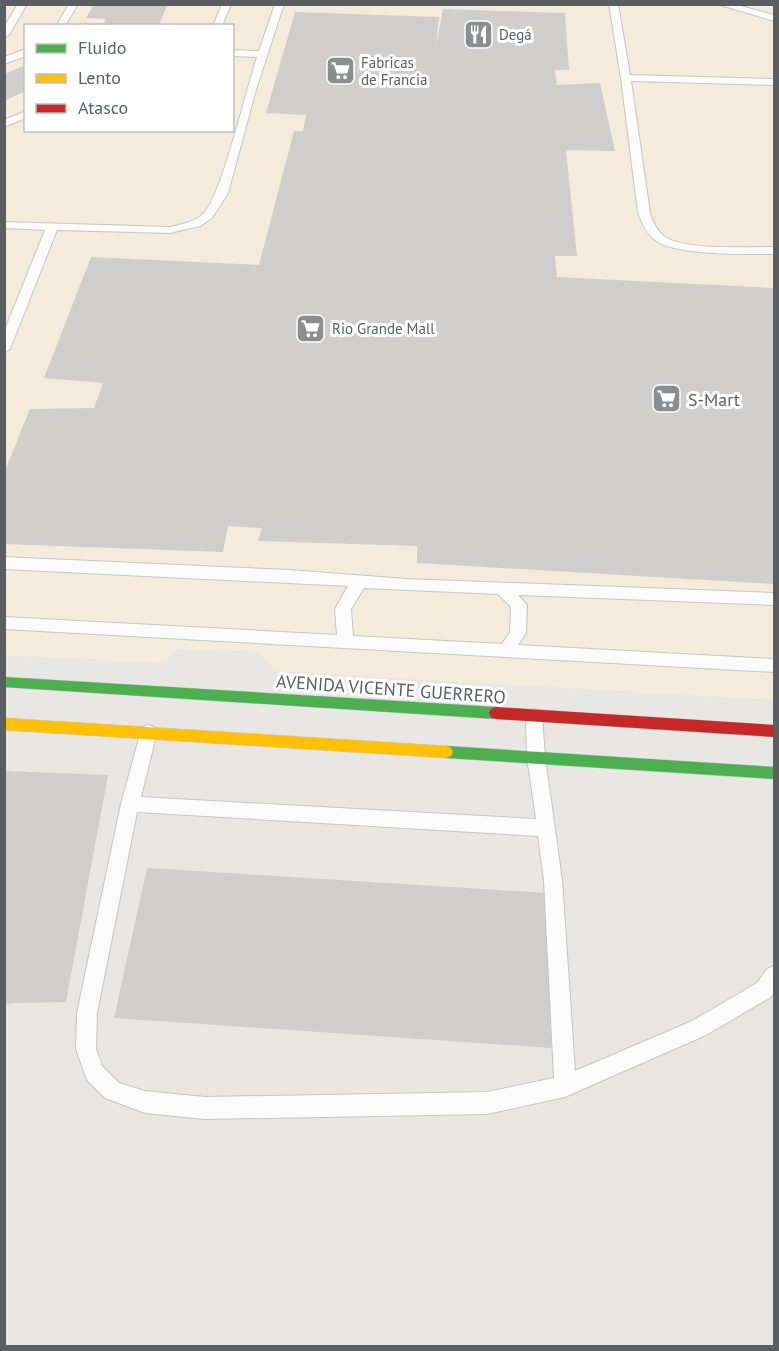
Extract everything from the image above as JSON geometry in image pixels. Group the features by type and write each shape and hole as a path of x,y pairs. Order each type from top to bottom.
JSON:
{"street":[{"name":"AVENIDA VICENTE GUERRERO","path":"4,682 774,731"},
{"path":"4,724 774,773"}],"lane":[{"path":"4,35 23,4"},
{"path":"61,24 74,4"},
{"path":"218,24 227,4"},
{"path":"4,225 170,230 189,227 206,219 216,209 222,193 280,4"},
{"path":"613,4 626,78 644,213 648,225 664,241 681,245 774,251"},
{"path":"721,4 732,5 774,18"},
{"path":"4,61 24,53"},
{"path":"234,53 264,54"},
{"path":"626,78 774,82"},
{"path":"4,124 24,115"},
{"path":"4,349 52,227"},
{"path":"4,575 12,563 501,588 774,599"},
{"path":"347,642 341,621 344,600 361,581"},
{"path":"501,588 519,605 518,633 506,651"},
{"path":"4,623 774,666"},
{"path":"534,716 536,757 553,880 565,1086"},
{"path":"148,732 130,804 87,1013 86,1049 94,1073 112,1091 145,1102 206,1108 487,1103 565,1086 699,1028 764,990 774,976"},
{"path":"130,804 545,828"}],"shaded area":[{"path":"4,5 774,5 774,700 276,671 257,652 177,649 165,663 5,655"}],"building":[{"path":"94,4 168,4 159,24 104,24 106,19 86,18"},
{"name":"Rio Grande Mall","path":"443,9 565,13 569,70 555,70 557,85 600,83 615,151 566,150 577,256 555,256 557,277 774,288 774,584 417,563 417,546 258,541 262,528 228,526 223,552 4,544 4,473 30,409 94,408 103,383 44,378 91,257 259,265 294,131 303,131 306,115 266,113 295,12 439,17 436,47"},
{"path":"24,66 24,92 4,101 4,74"},
{"path":"4,771 108,775 66,1002 4,1005"},
{"path":"147,868 548,893 551,1048 114,1018"}],"traffic: fast":[{"path":"4,682 496,713"},
{"path":"446,752 774,773"}],"traffic: slow":[{"path":"4,724 446,752"}],"traffic: jam":[{"path":"496,713 774,731"}],"place":[{"name":"Degá","path":"478,34"},
{"name":"Fabricas de Francia","path":"340,71"},
{"name":"Rio Grande Mall","path":"311,328"},
{"name":"S-Mart","path":"667,399"}]}
